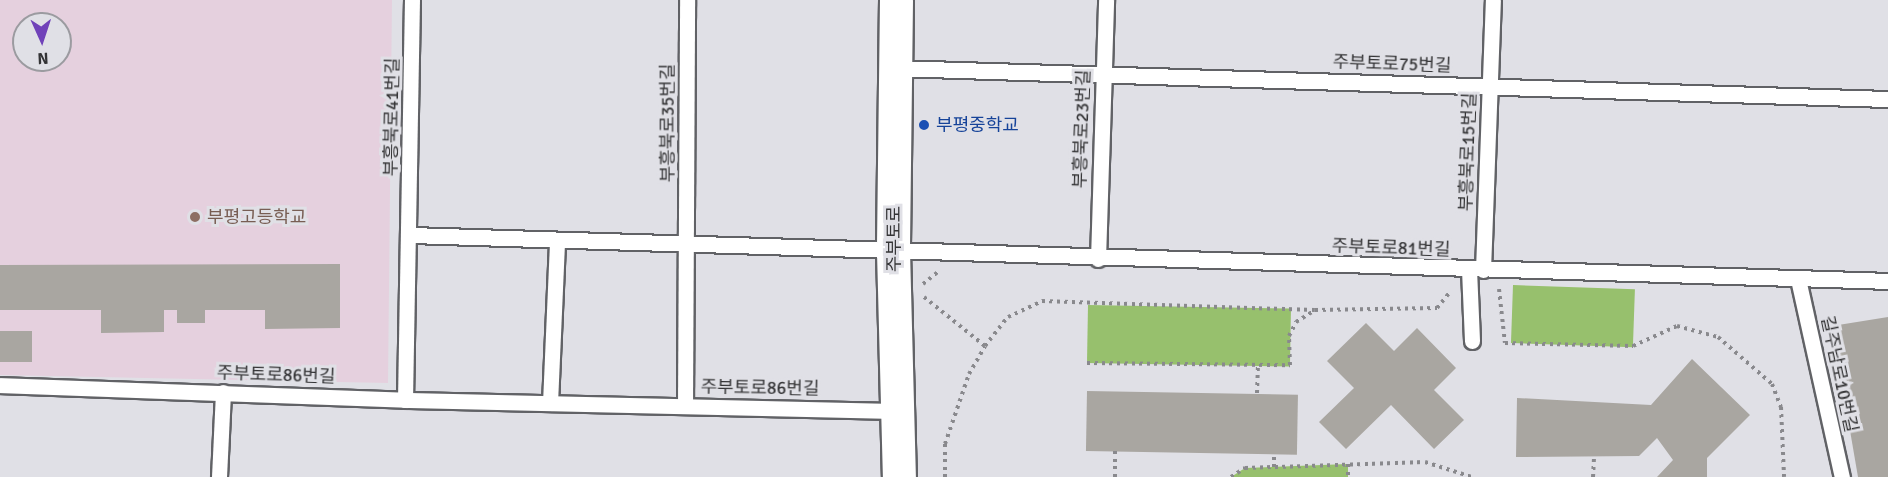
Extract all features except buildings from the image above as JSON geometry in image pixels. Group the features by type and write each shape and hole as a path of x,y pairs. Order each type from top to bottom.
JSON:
{"main road":[{"name":"주부토로","path":"897,0 893,251 899,477"}],"lane":[{"name":"부흥북로41번길","path":"405,400 410,235 412,0"},
{"name":"부흥북로35번길","path":"685,406 688,246 687,0"},
{"name":"부흥북로23번길","path":"1098,259 1106,0"},
{"name":"부흥북로15번길","path":"1472,341 1483,270 1493,0"},
{"name":"주부토로75번길","path":"895,68 1888,99"},
{"path":"410,235 688,246"},
{"path":"550,403 557,241"},
{"name":"주부토로81번길","path":"688,246 1888,281"},
{"name":"길주남로10번길","path":"1798,279 1842,477"},
{"name":"주부토로86번길","path":"0,385 405,400 898,411"},
{"path":"219,477 223,392"}],"path":[{"path":"960,255 916,290 985,346"},
{"path":"945,477 945,444 969,374 985,346 1008,317 1042,302 1315,310 1437,308 1483,270 1505,343 1633,346 1677,326 1718,337 1772,384 1781,407 1784,477"},
{"path":"1087,363 1290,365 1289,336 1296,322 1315,310"},
{"path":"1257,393 1258,364"},
{"path":"1115,451 1115,477"},
{"path":"1274,452 1274,467"},
{"path":"1593,477 1594,456"},
{"path":"1231,477 1245,468 1425,462 1472,477"},
{"path":"1348,464 1348,477"}],"shaded area":[{"name":"부평고등학교","path":"0,0 392,0 388,383 0,375"}],"green space":[{"path":"1513,285 1635,289 1633,347 1511,343"},
{"path":"1088,305 1291,309 1290,367 1087,363"},
{"path":"1348,464 1348,477 1231,477 1245,468"}],"place":[{"name":"부평중학교","path":"924,125"},
{"name":"부평고등학교","path":"195,217"}]}
